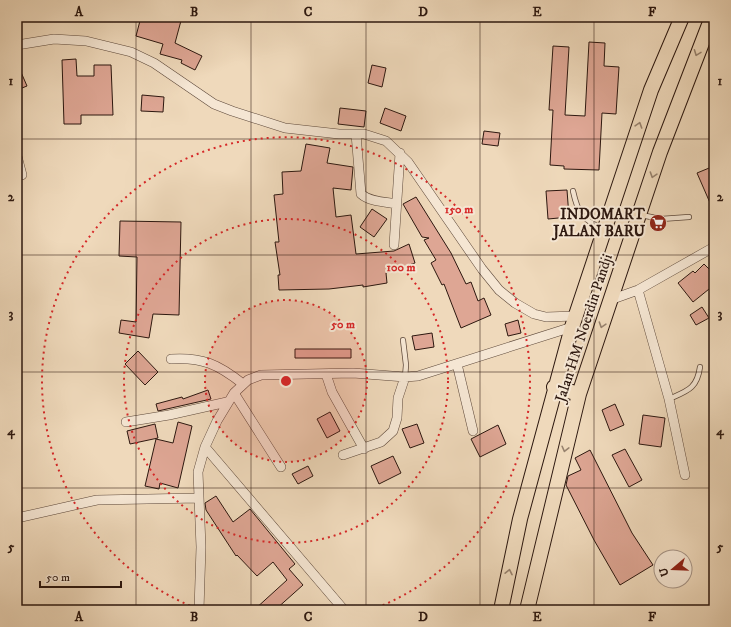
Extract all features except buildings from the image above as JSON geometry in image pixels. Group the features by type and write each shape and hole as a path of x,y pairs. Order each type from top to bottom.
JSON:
{"main road":[{"name":"Jalan HM Noerdin Pandji","path":"501,610 520,519 554,387 573,322 651,90 682,17"},
{"name":"Jalan HM Noerdin Pandji","path":"527,610 579,394 610,300 646,216 680,97 712,17"},
{"path":"554,387 579,394"}],"street":[{"path":"17,45 54,39 86,41 131,52 154,63 214,104 232,112 285,128 305,131 356,134 376,137 386,141 400,153 422,180 482,269 499,290 515,304 534,314 573,322"},
{"path":"356,134 361,194 376,201 397,204"},
{"path":"394,245 400,153"},
{"path":"17,156 22,175"},
{"path":"610,300 638,290 714,248"},
{"path":"638,290 669,400 685,475"},
{"path":"199,610 201,547 198,472 205,447 227,402 243,384 261,375 352,373 405,376 427,373 458,364 573,322"},
{"path":"171,359 203,360 216,366 243,384"},
{"path":"458,364 473,431"},
{"path":"326,374 332,392 364,449"},
{"path":"343,455 381,442 393,431 397,418 398,398 405,376"},
{"path":"234,393 281,467"},
{"path":"126,422 169,415 227,402"},
{"path":"205,447 307,569 344,610"},
{"path":"17,518 97,500 198,498"}],"lane":[{"path":"573,191 575,202 582,216 605,230"},
{"path":"646,216 661,220 689,217"},
{"path":"403,340 406,365 405,376"},
{"path":"669,400 693,387 698,377 700,367"}],"place":[{"name":"INDOMART JALAN BARU","path":"658,223"}]}
